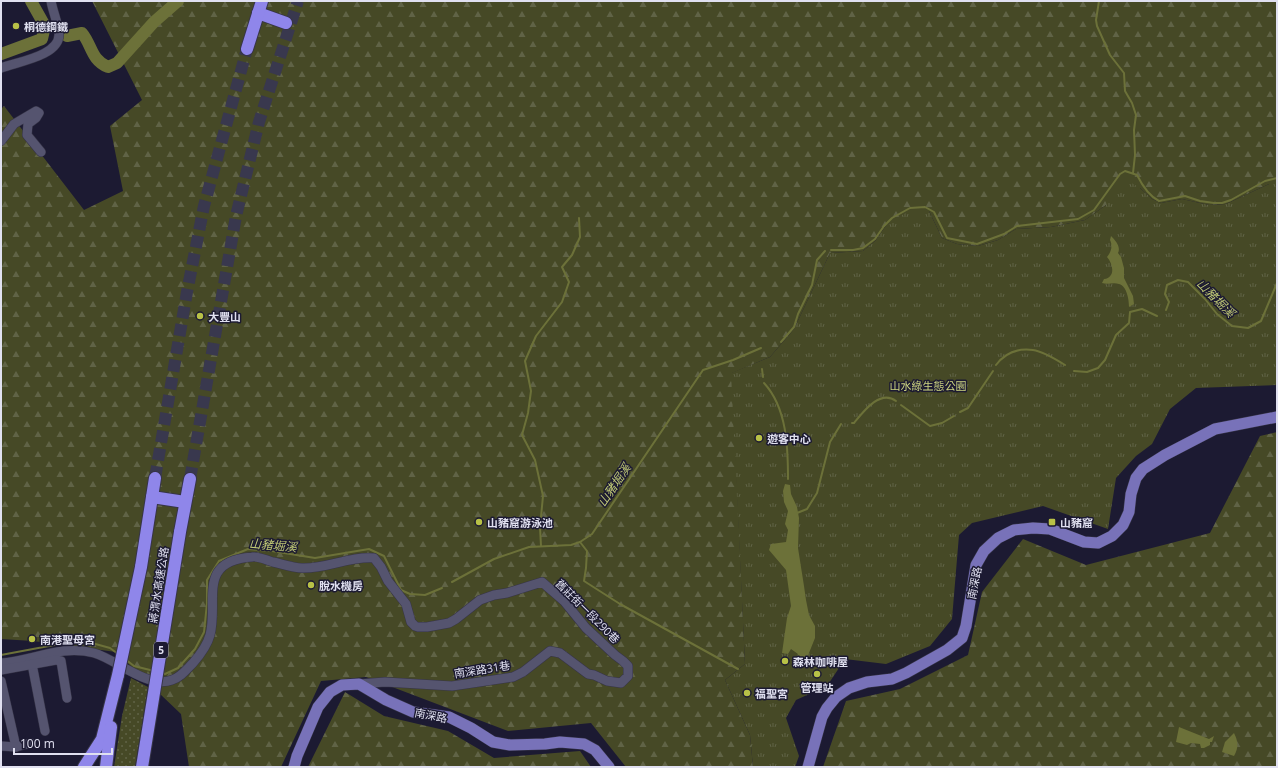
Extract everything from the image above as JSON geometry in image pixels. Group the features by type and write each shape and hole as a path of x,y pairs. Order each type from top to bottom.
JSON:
{"highway":[{"path":"247,49 262,1"},
{"path":"258,13 286,23"},
{"name":"蔣渭水高速公路","path":"118,675 140,567 155,478"},
{"name":"蔣渭水高速公路","path":"142,767 190,478"},
{"path":"152,497 185,502"},
{"path":"84,767 102,739 118,675"},
{"path":"106,767 118,675"}],"main road":[{"name":"南深路","path":"808,767 822,717 836,697 850,688 867,682 892,679 906,673 947,650 962,638 966,626 976,565 984,551 998,538 1014,530 1033,528 1050,529 1084,542 1098,543 1112,536 1123,525 1129,512 1131,494 1136,478 1143,469 1165,455 1216,429 1277,417"},
{"name":"南深路","path":"360,684 386,700 413,712 449,717 471,728 493,742 510,745 560,742 584,744 595,750 609,767"},
{"path":"294,767 297,756 318,707 330,692 342,685 360,684"}],"street":[{"path":"1,68 41,56 55,47 59,36 51,1"},
{"path":"1,141 14,124 36,111 39,113 38,116 28,124 27,135 41,152"},
{"name":"舊莊街一段290巷","path":"1,663 50,652 76,650 92,652 105,657 138,676 160,682 171,681 182,675 204,649 210,637 212,624 212,590 215,577 224,566 243,558 254,556 300,568 314,568 348,559 364,557 374,558 381,567 388,581 406,604 411,622 414,626 418,627 449,623 480,600 542,582 564,601 586,628 628,666 628,676 621,683 608,681 594,675"},
{"name":"南深路31巷","path":"360,684 385,682 452,686 513,677 523,672 550,651 560,653 588,674 594,675"},
{"path":"1,670 56,660 61,661 67,698"},
{"path":"32,664 45,731"},
{"path":"1,681 16,746"},
{"path":"1,746 16,746 31,743"}],"green space":[{"path":"92,1 1277,1 1277,184 1269,184 1226,204 1209,205 1182,199 1161,203 1152,199 1140,188 1106,205 1085,220 1051,227 1016,229 998,240 978,246 957,244 942,238 929,211 887,224 875,241 863,251 830,253 794,329 770,357 732,373 745,664 725,680 750,735 753,767 626,767 591,723 508,731 366,677 321,681 281,767 189,767 181,714 116,652 33,641 1,639 1,109 4,106 84,210 123,191 110,126 142,100"},
{"name":"山水綠生態公園","path":"1125,179 1140,188 1152,199 1161,203 1182,199 1209,205 1226,204 1269,184 1277,184 1277,385 1196,388 1170,409 1152,444 1136,456 1116,478 1108,529 1043,506 972,523 959,535 952,619 930,646 886,664 845,659 827,686 796,700 786,718 799,756 795,767 753,767 750,735 725,680 745,664 731,373 770,357 794,329 830,253 863,251 875,241 887,224 910,211 920,209 929,211 942,238 957,244 978,246 998,240 1016,229 1051,227 1085,220 1106,205 1109,197"},
{"path":"1277,432 1277,767 823,767 846,701 900,689 968,655 982,592 1023,539 1086,565 1210,533 1260,436"},
{"path":"131,678 148,687 135,767 114,767 122,716"},
{"path":"345,692 384,716 448,731 494,758 580,751 591,767 308,767"}],"shaded area":[{"path":"1111,236 1118,246 1118,253 1121,257 1124,268 1124,278 1133,296 1134,304 1129,307 1127,294 1122,285 1117,283 1102,283 1104,279 1108,278 1112,273 1111,263 1107,257 1111,249"},
{"path":"785,484 790,485 791,494 797,507 799,518 798,548 809,615 815,626 815,638 807,658 802,660 796,657 798,654 791,649 788,654 782,653 787,618 791,606 786,570 769,550 771,544 786,542 788,530 785,524 788,511 784,502 783,491"},
{"path":"1179,727 1209,739 1214,736 1212,742 1210,742 1210,745 1201,748 1200,744 1191,743 1187,745 1176,742"},
{"path":"1234,733 1237,750 1234,756 1222,752 1225,742"}],"waterway":[{"path":"1,54 42,39 45,26 31,1"},
{"path":"67,36 82,33 98,60 108,67 117,63 154,22 178,1"},
{"path":"1099,1 1096,20 1097,26 1110,55 1124,73 1125,91 1132,103 1136,115 1134,130 1135,155 1133,173"},
{"path":"831,250 853,250 863,248 875,239 892,218 910,208 925,207 934,212 947,238 977,244 1004,234 1017,226 1078,219 1094,210 1120,174 1125,171 1137,175 1146,190 1159,201 1185,196 1200,201 1222,203 1231,200 1265,181 1277,178"},
{"path":"541,546 540,527 543,496 535,460 522,435 528,413 531,391 525,361 536,336 562,302 569,282 562,267 572,255 580,237 579,218"},
{"path":"781,342 794,327 798,314 812,285 817,260 825,251"},
{"name":"山豬堀溪","path":"1166,310 1169,302 1165,294 1167,285 1178,280 1188,282 1217,314 1232,326 1248,328 1261,321 1277,283"},
{"name":"山豬堀溪","path":"1074,371 1087,372 1098,368 1105,360 1116,335 1129,323 1130,312 1142,309 1157,316"},
{"name":"山豬堀溪","path":"452,582 494,559 529,547 571,545 580,542 592,534 703,370 733,360 761,348"},
{"name":"山豬堀溪","path":"996,365 1008,354 1022,350 1033,350 1040,352 1065,365"},
{"name":"山豬堀溪","path":"762,369 763,377"},
{"name":"山豬堀溪","path":"960,412 968,408 993,371"},
{"name":"山豬堀溪","path":"764,383 772,393 782,416 785,428 788,479"},
{"name":"山豬堀溪","path":"852,423 854,423 872,403 884,398 890,398 896,401"},
{"name":"山豬堀溪","path":"901,405 930,426 942,423 954,416"},
{"name":"山豬堀溪","path":"797,513 807,509 817,493 830,442 841,424"},
{"path":"580,542 587,551 584,581 620,604 738,669"},
{"name":"山豬堀溪","path":"162,673 165,674 178,668 195,649 204,632 207,603 207,580 219,561 248,549 272,551 315,558 369,549 384,556 401,590 410,594 425,595 442,588"},
{"name":"山豬堀溪","path":"1,655 81,640 110,648 118,654"},
{"name":"山豬堀溪","path":"125,659 134,666 154,671"}],"tunnel":[{"path":"190,479 236,216 259,122 298,1"},
{"path":"155,478 187,292 204,206 247,49"}],"place":[{"name":"桐德鋼鐵","path":"16,26"},
{"name":"大豐山","path":"200,316"},
{"name":"遊客中心","path":"759,438"},
{"name":"山豬窟游泳池","path":"479,522"},
{"name":"山豬窟","path":"1052,522"},
{"name":"脫水機房","path":"311,585"},
{"name":"南港聖母宮","path":"32,639"},
{"name":"森林咖啡屋","path":"785,661"},
{"name":"管理站","path":"817,674"},
{"name":"福聖宮","path":"747,693"}]}
